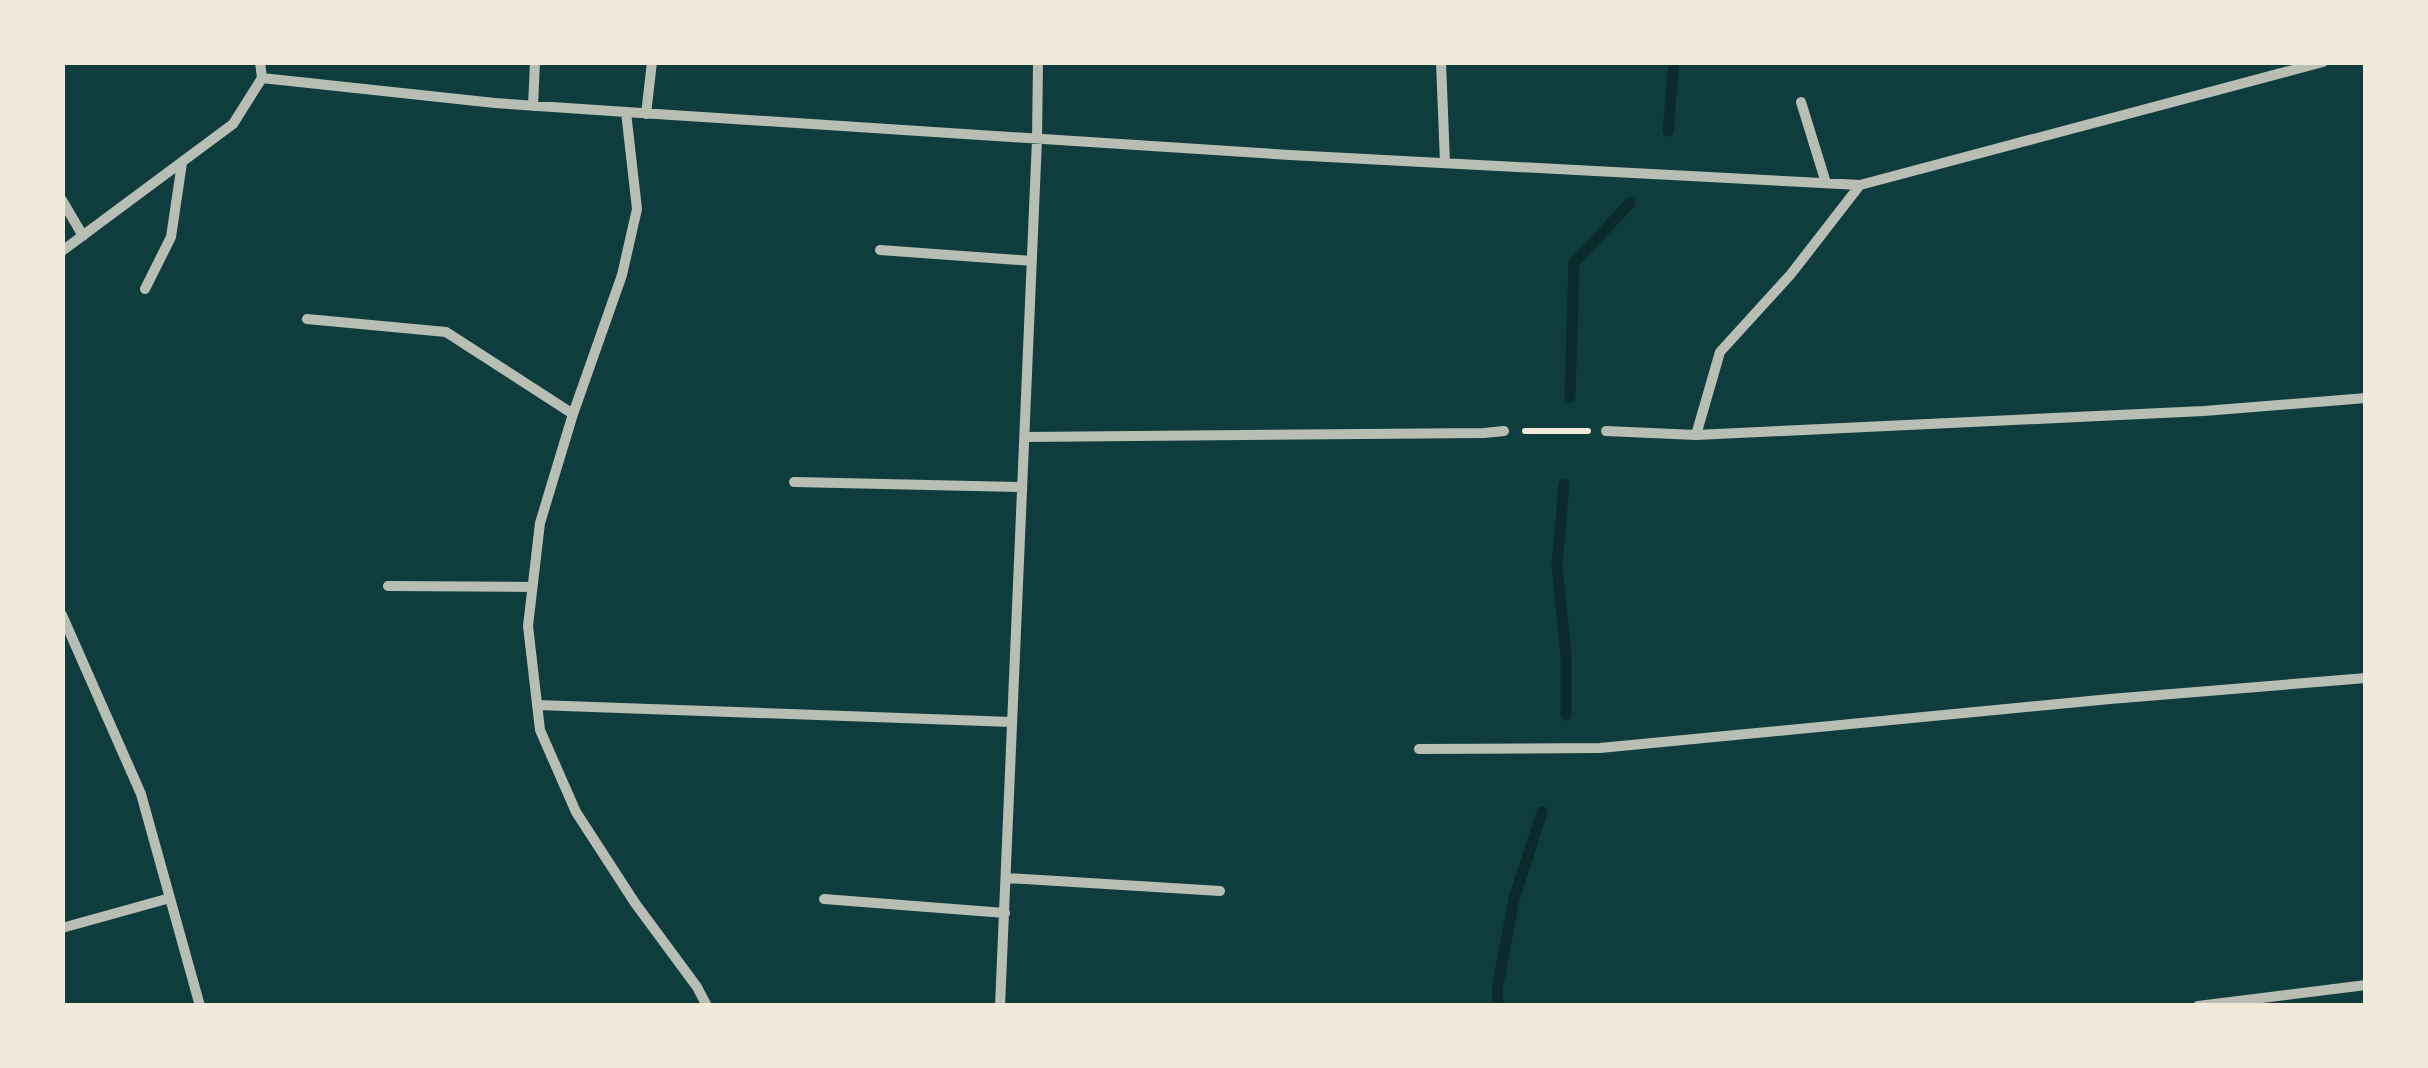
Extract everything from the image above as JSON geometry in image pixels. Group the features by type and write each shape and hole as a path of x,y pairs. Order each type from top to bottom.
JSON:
{"street":[{"path":"62,252 233,124 262,78 260,62"},
{"path":"533,106 534,62"},
{"path":"646,114 652,62"},
{"path":"1000,1006 1038,62"},
{"path":"1441,62 1446,163"},
{"path":"262,78 646,114 1860,185 2323,62"},
{"path":"1801,102 1826,183"},
{"path":"626,112 637,209 622,275 540,522 528,626 540,730 576,812 635,903 697,987 706,1006"},
{"path":"144,289 171,237 182,163"},
{"path":"1696,435 1720,352 1791,274 1860,185"},
{"path":"62,200 84,236"},
{"path":"880,250 1032,261"},
{"path":"307,319 446,332 573,414"},
{"path":"1606,431 1696,435 2204,411 2366,398"},
{"path":"1024,437 1504,430"},
{"path":"794,482 1022,487"},
{"path":"388,586 532,587"},
{"path":"62,615 142,794 200,1006"},
{"path":"1420,749 1600,748 2366,678"},
{"path":"537,705 1012,722"},
{"path":"1006,878 1220,890"},
{"path":"62,928 170,898"},
{"path":"824,899 1005,912"},
{"path":"2198,1006 2366,985"}],"path":[{"path":"1504,430 1606,431"}],"waterway":[{"path":"1668,131 1674,62"},
{"path":"1570,397 1574,263 1630,203"},
{"path":"1564,484 1557,566 1566,654 1566,715"},
{"path":"1498,1006 1497,990 1514,899 1542,812"}]}
